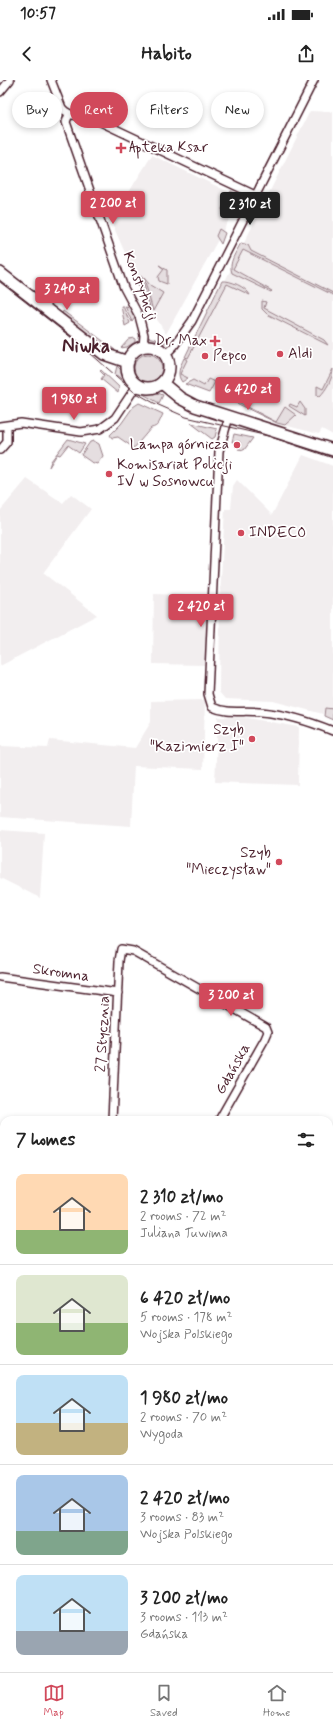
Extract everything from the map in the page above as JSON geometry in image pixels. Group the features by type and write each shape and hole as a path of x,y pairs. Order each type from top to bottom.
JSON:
{"main road":[{"path":"0,273 104,354 128,362"},
{"path":"143,347 155,347 165,355 169,364 169,371 162,383 152,388 146,388 137,385 130,377 128,372 128,362 136,350 143,347"},
{"path":"162,383 188,403 333,450"}],"street":[{"path":"0,92 10,80"},
{"name":"Konstytucji","path":"51,80 62,108 68,114 66,122 124,288 139,316 144,335 143,347"},
{"path":"165,355 174,346 192,321 314,80"},
{"path":"68,114 90,117 255,195"},
{"path":"0,450 6,442 4,426 32,424 81,432 100,429 115,418 137,385"},
{"path":"229,417 220,451 216,503 208,694 212,707 224,711 262,712 319,726 333,731"},
{"name":"27 Stycznia","path":"112,1116 119,961 121,949"},
{"name":"Gdańska","path":"121,949 133,951 266,1027 268,1032 265,1039 221,1116"},
{"name":"Skromna","path":"0,977 118,993"}],"shaded area":[{"path":"310,111 333,112 333,435 322,429 319,434 280,424 179,373"},
{"path":"152,155 241,198 166,334 148,305 111,221"},
{"path":"231,191 237,194 242,200 240,211 233,217 226,216 230,208 233,209 235,204 229,200 226,206 228,207 224,215 222,209"},
{"path":"219,229 225,233 221,244 216,236"},
{"path":"241,243 248,245 251,251 333,293 333,295 243,250 233,269 272,291 271,292 232,273 232,261"},
{"path":"159,265 167,270 167,284 159,281 158,277 164,269"},
{"path":"140,276 142,277 151,311 135,280"},
{"path":"144,278 150,285 163,293 153,311"},
{"path":"222,281 238,285 245,289 250,295 227,284 188,358 185,357"},
{"path":"262,301 266,302 264,308 324,340 328,345 267,314 262,309"},
{"path":"121,306 123,306 130,323 125,326"},
{"path":"125,306 130,307 135,318 132,322"},
{"path":"63,311 115,350 98,343 62,315"},
{"path":"148,337 167,342 160,345 148,343"},
{"path":"135,338 135,342 127,347 121,348 129,339"},
{"path":"148,354 158,358 162,368 158,378 148,382 138,378 134,368 138,358"},
{"path":"184,358 187,360 180,374 188,378 182,382 179,373"},
{"path":"117,366 124,373 126,383 115,374"},
{"path":"333,369 332,376 327,387 320,396 317,395 317,386 323,389"},
{"path":"101,370 119,387 118,393 101,379 104,375 100,371"},
{"path":"208,379 215,382 209,393 185,384 193,380 204,386"},
{"path":"155,392 163,395 159,403 143,394"},
{"path":"227,396 276,422 285,407 296,415 285,425 277,423 226,398"},
{"path":"300,402 305,409 305,416 289,406 290,404 297,407"},
{"path":"139,403 163,414 158,425 151,428 134,448 118,437 112,438 110,435 121,424 133,407"},
{"path":"191,423 217,429 215,437 212,439"},
{"path":"234,434 253,438 244,450 238,449 241,445 239,441 232,442"},
{"path":"68,439 85,444 79,453 68,445 60,455 57,454 49,467 51,461"},
{"path":"94,441 99,444 103,456 97,464 81,455 90,442"},
{"path":"303,455 333,466 333,709 325,708 323,714 273,701 225,699 219,692 220,597 225,509 231,509 233,486 237,480 272,515"},
{"path":"27,479 63,503 71,494 91,509 43,573 97,615 0,666 0,511"},
{"path":"154,594 209,596 206,665 153,664"},
{"path":"205,700 203,769 134,766 131,826 0,817 0,746 48,748 50,740 135,748 151,722 151,701"},
{"path":"325,708 333,709 333,720 324,716"},
{"path":"218,717 248,718 299,727 298,785 215,782"},
{"path":"0,830 44,833 40,898 0,878"}],"tram line":[{"path":"0,282 81,345 133,391 154,403 186,417 268,436 333,458"}],"place":[{"name":"Apteka Ksar","path":"121,148"},
{"name":"Dr. Max","path":"215,341"},
{"name":"Aldi","path":"280,354"},
{"name":"Pepco","path":"205,356"},
{"name":"Lampa górnicza","path":"237,445"},
{"name":"Komisariat Policji IV w Sosnowcu","path":"109,474"},
{"name":"INDECO","path":"241,533"},
{"name":"Szyb \"Kazimierz I\"","path":"252,739"},
{"name":"Szyb \"Mieczysław\"","path":"279,862"}],"district":[{"name":"Niwka","path":"86,346"}]}
